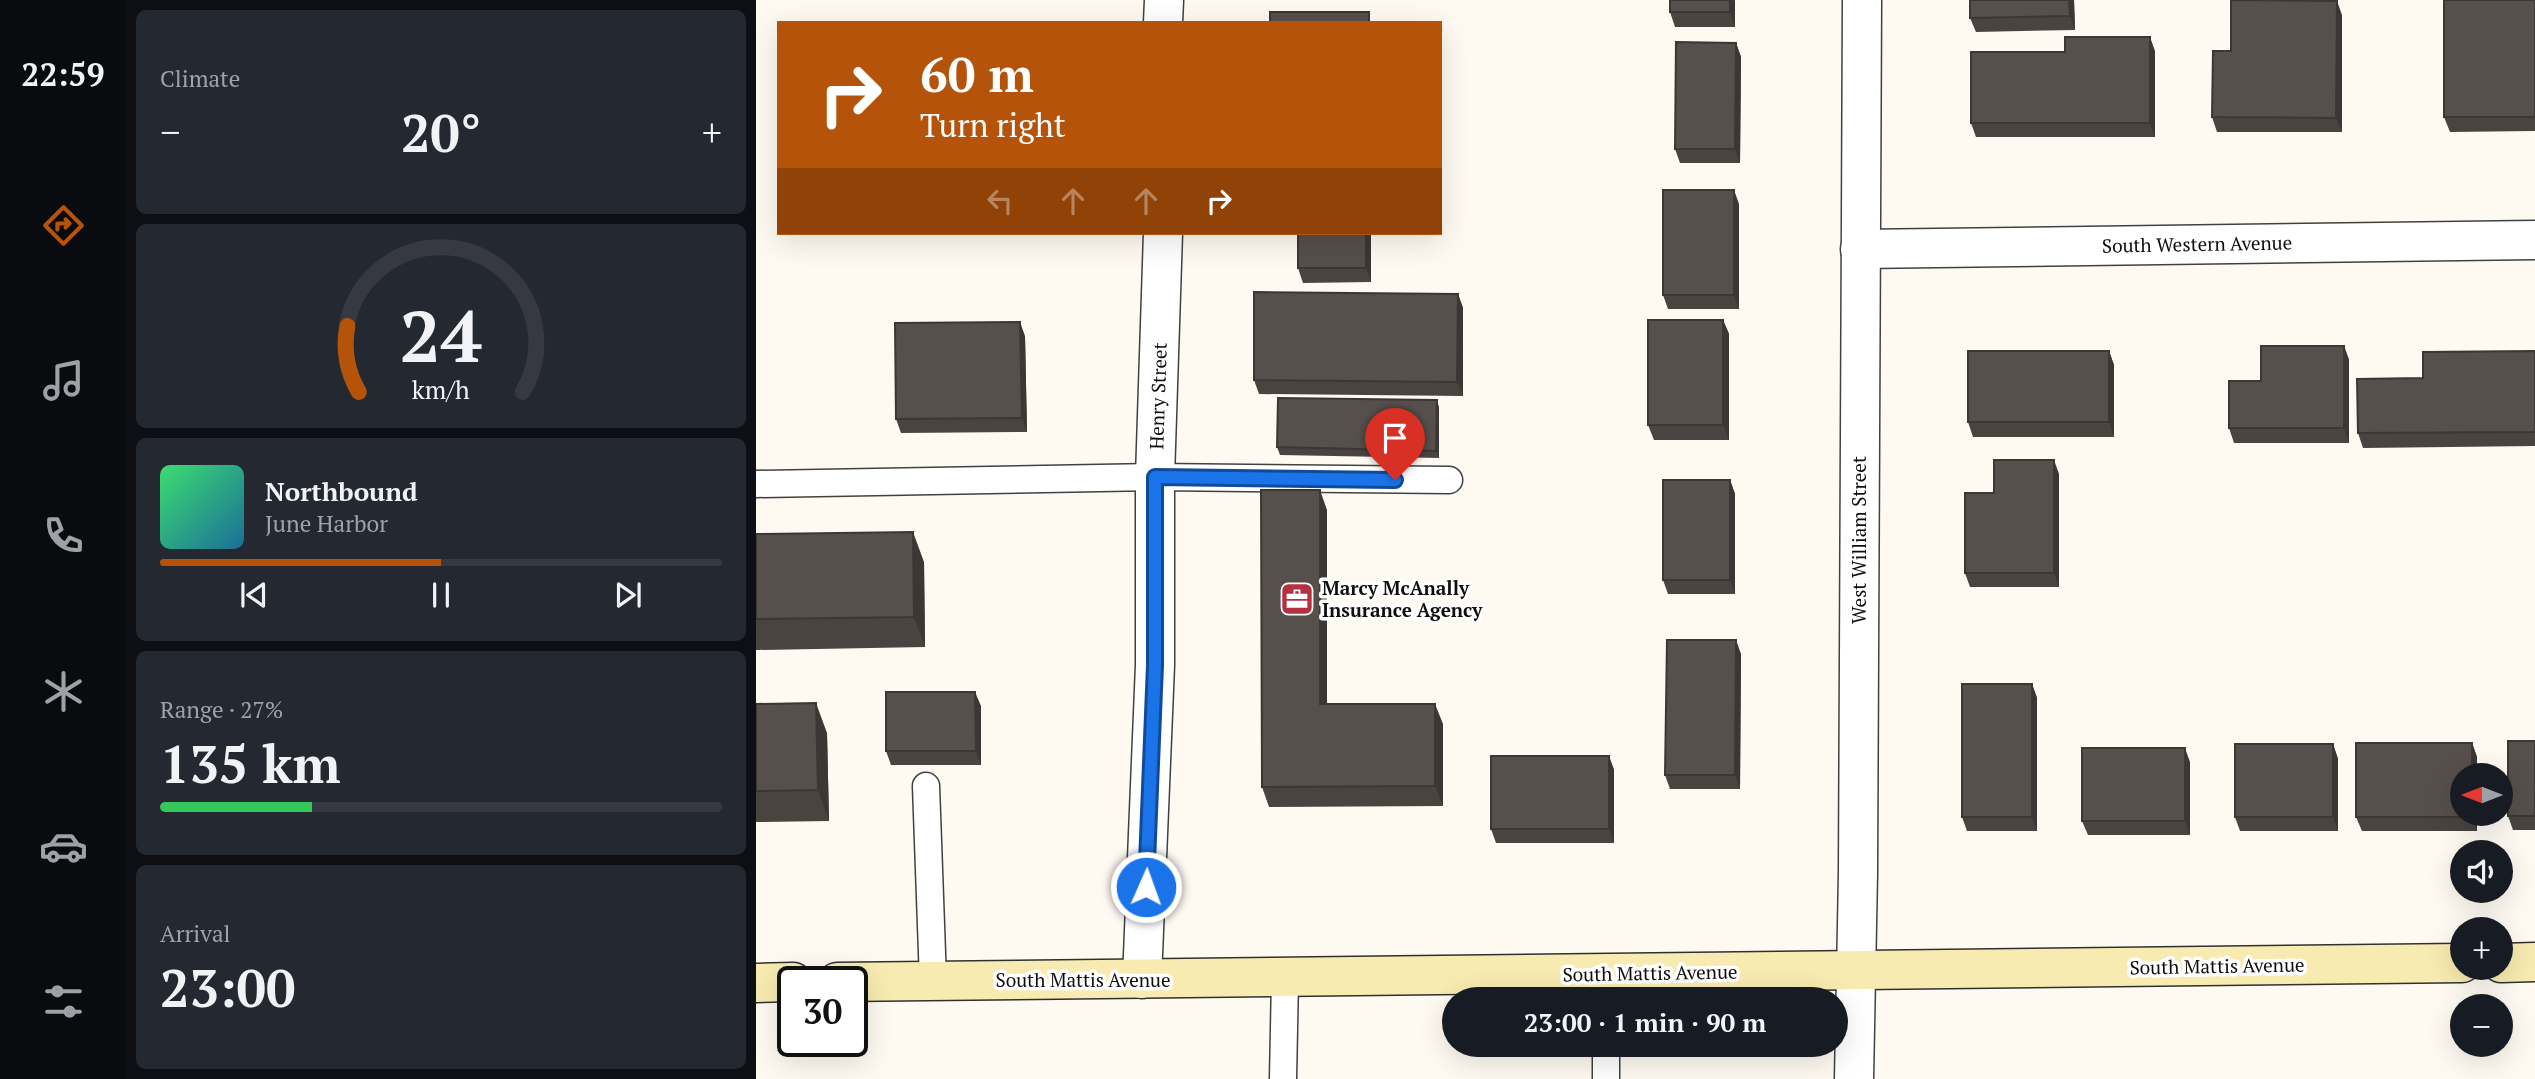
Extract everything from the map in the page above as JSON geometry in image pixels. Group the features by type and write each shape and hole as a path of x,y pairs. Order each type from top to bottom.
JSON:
{"main road":[{"path":"2513,963 2535,962"},
{"name":"South Mattis Avenue","path":"868,982 1285,978 1606,986 1857,970 2450,963"},
{"path":"756,982 777,982"}],"street":[{"path":"1163,21 1164,0"},
{"name":"West William Street","path":"1854,1079 1857,970 1862,0"},
{"name":"Henry Street","path":"1142,979 1155,665 1155,477 1163,235"},
{"name":"South Western Avenue","path":"1860,249 2535,240"}],"lane":[{"path":"756,484 1155,477 1449,480"},
{"path":"926,786 933,981"},
{"path":"1283,1079 1285,978"},
{"path":"1606,1057 1606,1079"}],"building":[{"path":"1670,0 1730,0 1730,12 1670,12"},
{"path":"1970,0 2069,0 2070,16 1970,18"},
{"path":"2231,0 2337,1 2336,118 2212,117 2213,51 2231,51"},
{"path":"2444,0 2535,0 2535,117 2444,117"},
{"path":"1270,12 1369,12 1369,21 1270,21"},
{"path":"2065,37 2150,37 2150,123 1971,123 1971,52 2065,52"},
{"path":"1676,42 1736,43 1735,149 1675,149"},
{"path":"1663,190 1734,190 1734,295 1663,295"},
{"path":"1298,235 1366,235 1366,268 1298,268"},
{"path":"1254,292 1458,294 1457,382 1254,380"},
{"path":"1648,320 1723,320 1723,425 1648,425"},
{"path":"1020,322 1022,418 896,419 895,323"},
{"path":"2261,346 2344,346 2344,428 2229,428 2229,381 2261,381"},
{"path":"1968,351 2109,351 2109,422 1968,422"},
{"path":"2535,351 2535,432 2358,433 2357,379 2423,378 2423,352"},
{"path":"1278,398 1437,400 1436,451 1277,447"},
{"path":"1994,460 2054,460 2054,573 1965,573 1965,493 1994,493"},
{"path":"1663,480 1730,480 1730,580 1663,580"},
{"path":"1261,490 1320,490 1320,704 1435,704 1435,786 1262,787"},
{"path":"913,532 914,617 756,619 756,534"},
{"path":"1667,640 1736,640 1735,775 1665,775"},
{"path":"1962,684 2032,684 2032,817 1962,817"},
{"path":"886,692 975,692 976,751 886,751"},
{"path":"816,703 818,790 756,791 756,704"},
{"path":"2508,741 2535,741 2535,816 2513,816 2513,763 2508,763"},
{"path":"2356,743 2472,743 2472,763 2450,763 2450,817 2356,817"},
{"path":"2235,744 2333,744 2333,817 2235,817"},
{"path":"2082,748 2185,748 2185,821 2082,821"},
{"path":"1491,756 1609,756 1609,829 1491,829"}],"place":[{"name":"Marcy McAnally Insurance Agency","path":"1297,599"}],"route":[{"path":"1146,887 1155,665 1155,477 1395,480"}]}
